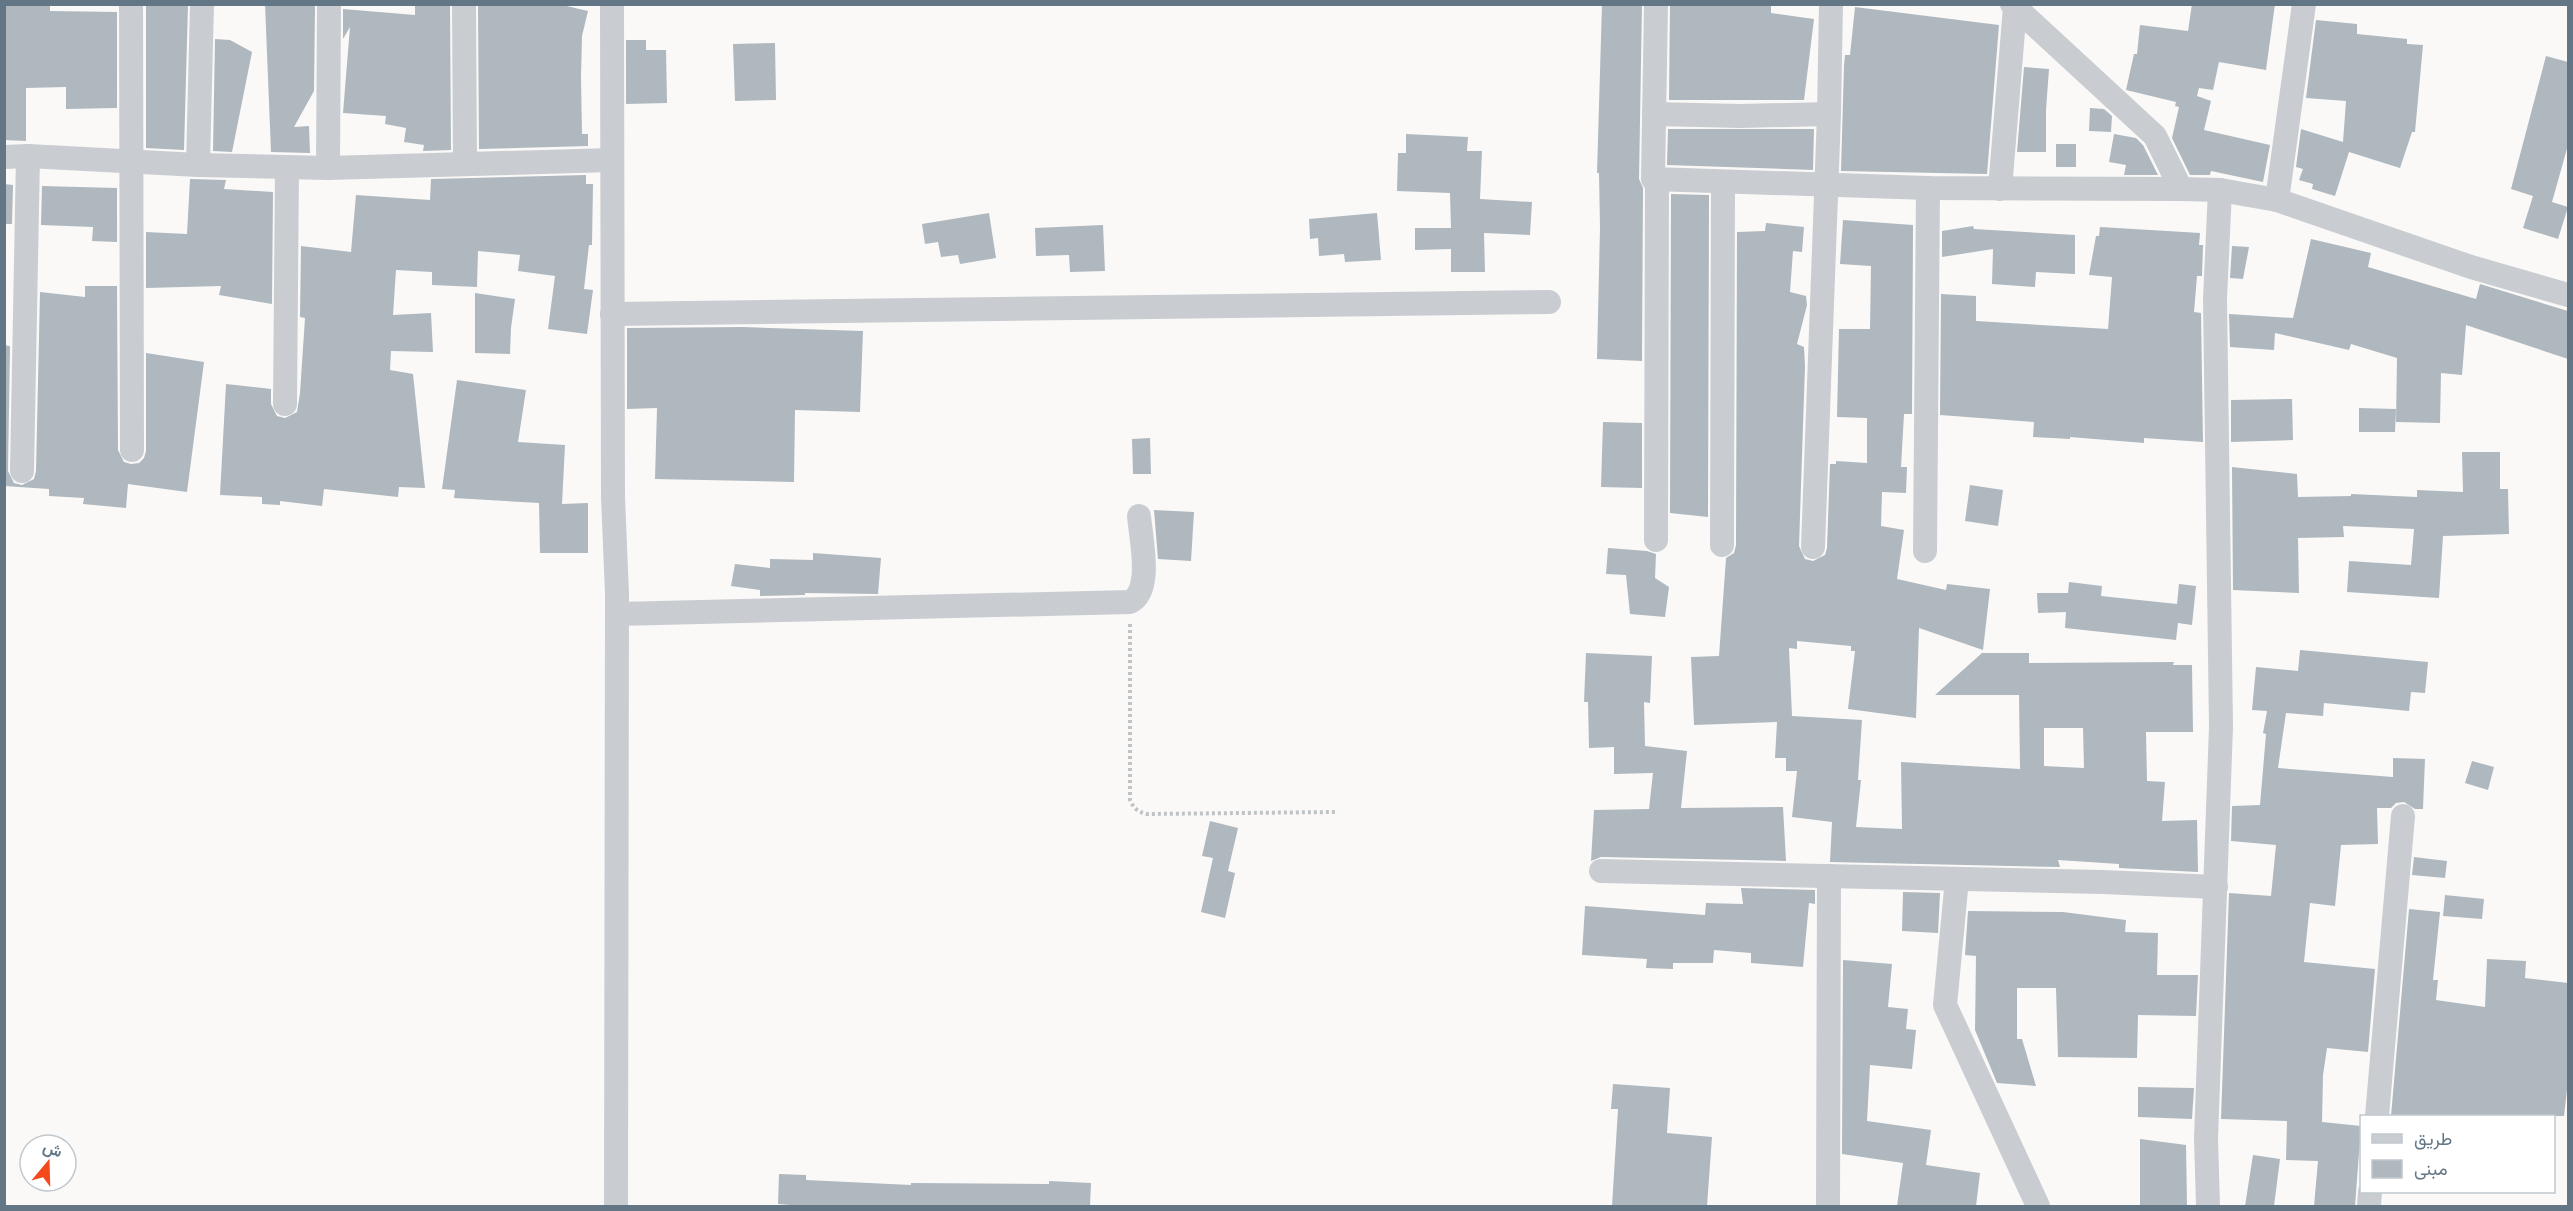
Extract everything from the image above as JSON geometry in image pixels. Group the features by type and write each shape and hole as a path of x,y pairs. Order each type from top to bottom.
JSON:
{"street":[{"path":"131,4 132,450"},
{"path":"198,165 202,4"},
{"path":"328,168 329,4"},
{"path":"464,4 465,164"},
{"path":"612,4 613,497 617,614 616,1206"},
{"path":"1656,4 1653,179 1928,188 2220,190 2277,200 2471,267 2568,295"},
{"path":"1813,547 1831,4"},
{"path":"2277,200 2304,4"},
{"path":"2000,189 2014,6"},
{"path":"2014,6 2155,136 2181,189"},
{"path":"1654,114 1740,116 1829,114"},
{"path":"22,471 16,156 198,165 328,168 612,160"},
{"path":"285,404 287,167"},
{"path":"1656,540 1657,179"},
{"path":"1722,545 1723,182"},
{"path":"1925,551 1928,188"},
{"path":"2208,1206 2206,1138 2217,887 2221,728 2215,299 2220,190"},
{"path":"612,314 1549,302"},
{"path":"617,614 1130,602 1138,598 1144,583 1139,516"},
{"path":"2377,1115 2403,816"},
{"path":"1601,871 2217,887"},
{"path":"1828,1206 1830,876"},
{"path":"1958,879 1945,1005 2038,1206"}],"path":[{"path":"1130,602 1130,800 1133,807 1148,814 1337,812"}],"building":[{"path":"4,4 50,4 50,11 117,12 117,108 66,109 66,87 26,88 26,141 4,140"},
{"path":"146,4 188,4 184,150 146,148"},
{"path":"265,4 313,4 315,7 314,91 294,127 309,126 310,153 271,152"},
{"path":"415,4 450,4 451,150 423,151 424,145 404,142 406,128 385,124 386,116 343,113 350,27 343,39 343,9 415,15"},
{"path":"478,4 558,4 588,11 582,36 581,77 582,134 588,134 588,146 479,149"},
{"path":"1602,4 1642,4 1639,179 1643,188 1642,361 1597,359 1600,228 1599,173 1597,173"},
{"path":"1670,4 1771,4 1771,13 1814,19 1804,100 1669,100"},
{"path":"2192,4 2275,4 2266,70 2219,62 2213,90 2199,88 2197,96 2211,101 2204,130 2270,145 2263,182 2211,171 2210,175 2190,175 2172,138 2179,107 2175,106 2176,102 2126,90 2134,54 2137,54 2140,25 2188,31"},
{"path":"1855,7 1999,25 1987,174 1841,171 1844,65 1845,55 1850,55"},
{"path":"2316,20 2357,24 2357,34 2407,39 2407,44 2423,45 2415,132 2412,132 2400,168 2349,152 2335,196 2312,189 2313,184 2299,180 2303,169 2296,167 2301,129 2343,142 2346,101 2306,98"},
{"path":"215,39 230,40 252,52 232,152 213,151"},
{"path":"626,40 646,40 646,50 666,50 667,103 626,104"},
{"path":"775,43 776,100 735,101 733,44"},
{"path":"2546,56 2568,62 2568,145 2552,202 2568,207 2558,239 2523,228 2533,196 2511,189"},
{"path":"2024,67 2049,69 2046,152 2017,152"},
{"path":"2090,108 2104,109 2112,116 2111,132 2089,131"},
{"path":"1668,129 1814,129 1813,170 1667,165"},
{"path":"1406,134 1468,137 1467,151 1482,151 1480,199 1532,202 1530,235 1484,233 1485,272 1451,272 1451,249 1415,250 1415,228 1451,228 1450,193 1397,191 1398,153 1406,153"},
{"path":"2114,134 2136,138 2143,145 2158,175 2124,175 2126,165 2109,162"},
{"path":"2056,144 2076,144 2076,167 2056,167"},
{"path":"586,175 586,184 593,184 592,245 589,245 584,289 593,290 587,334 548,329 555,276 518,271 520,255 478,251 477,287 432,285 432,272 396,270 393,315 431,313 433,352 391,351 390,370 413,374 425,488 399,487 398,497 324,489 322,506 280,501 280,505 262,504 262,497 220,495 226,384 271,389 271,404 277,416 285,418 297,412 305,318 300,317 301,246 351,252 356,195 430,200 431,179"},
{"path":"190,179 226,180 224,189 273,192 272,304 219,295 221,286 146,288 146,232 187,234"},
{"path":"4,184 13,185 12,224 4,224"},
{"path":"42,186 117,188 117,242 92,241 93,227 41,225"},
{"path":"1671,194 1709,195 1708,517 1670,513"},
{"path":"989,213 996,258 960,264 958,255 941,257 938,242 925,244 922,224"},
{"path":"1377,213 1381,260 1345,262 1344,254 1319,256 1318,238 1310,239 1309,219"},
{"path":"1843,220 1913,225 1912,414 1904,414 1901,467 1907,467 1906,493 1882,492 1881,526 1904,530 1897,579 1946,590 1947,584 1990,589 1983,650 1919,628 1916,718 1848,709 1855,651 1851,651 1851,646 1797,641 1797,649 1789,648 1792,716 1862,720 1858,780 1861,780 1856,827 1902,829 1901,762 2020,769 2019,695 1935,695 1982,653 2029,653 2029,663 2174,662 2173,665 2192,665 2193,732 2146,732 2147,781 2165,782 2162,821 2197,820 2198,872 2119,868 2119,864 2058,860 2060,867 1830,862 1832,822 1792,817 1797,771 1786,771 1786,758 1775,758 1777,722 1694,725 1691,657 1719,656 1726,558 1734,553 1736,545 1737,232 1765,231 1766,223 1804,227 1802,252 1793,251 1790,292 1806,296 1807,305 1797,344 1804,347 1805,366 1799,546 1805,559 1813,561 1825,555 1827,548 1830,464 1836,464 1836,461 1867,463 1867,418 1837,417 1839,329 1870,329 1871,266 1840,264","holes":["2044,728 2083,728 2084,768 2044,766"]},
{"path":"1103,225 1105,271 1070,272 1069,255 1036,256 1035,228"},
{"path":"1973,226 1974,229 2075,235 2075,274 2036,272 2035,287 1992,284 1993,249 1942,257 1942,231"},
{"path":"2100,227 2200,233 2199,245 2203,245 2202,276 2197,276 2194,312 2201,313 2203,442 2144,438 2144,443 2070,437 2070,439 2033,437 2034,422 1940,415 1941,294 1976,296 1976,321 2108,329 2112,277 2089,275 2096,236 2099,236"},
{"path":"2311,239 2371,253 2368,267 2476,299 2480,284 2568,311 2568,359 2466,325 2462,375 2441,373 2440,423 2396,422 2397,358 2351,344 2349,350 2275,333 2274,350 2230,347 2229,314 2293,318"},
{"path":"2232,246 2249,247 2243,279 2230,278"},
{"path":"85,286 117,286 118,450 124,462 139,463 146,451 146,353 204,362 187,492 128,484 126,508 83,504 84,498 49,496 49,489 4,486 4,345 10,346 8,471 14,483 22,485 34,479 36,471 40,292 85,297"},
{"path":"475,293 515,299 510,354 475,353"},
{"path":"743,327 863,331 860,412 795,410 794,482 655,479 657,408 627,409 627,328"},
{"path":"457,380 526,390 518,442 565,445 562,504 588,503 588,553 540,553 539,503 454,498 455,490 442,489"},
{"path":"2292,399 2293,440 2231,442 2231,400"},
{"path":"2359,408 2396,409 2395,432 2359,432"},
{"path":"1603,422 1642,423 1642,488 1601,487"},
{"path":"1150,438 1151,474 1133,474 1132,439"},
{"path":"2462,452 2500,452 2500,489 2508,489 2509,534 2443,536 2439,598 2347,592 2349,561 2411,565 2414,529 2343,526 2344,537 2298,538 2299,593 2233,590 2232,467 2297,474 2298,497 2351,496 2351,494 2417,497 2417,490 2463,492"},
{"path":"1970,485 2003,490 1998,526 1965,521"},
{"path":"1154,510 1194,512 1191,561 1158,559"},
{"path":"1608,548 1647,551 1656,554 1655,578 1669,587 1665,617 1630,614 1626,575 1606,574"},
{"path":"813,553 881,558 878,594 805,593 805,595 760,596 760,590 731,586 735,564 770,568 770,559 813,560"},
{"path":"2069,582 2102,586 2101,596 2177,604 2179,584 2196,586 2192,625 2178,623 2176,640 2065,628 2066,612 2038,613 2037,593 2068,593"},
{"path":"2300,650 2428,662 2425,693 2411,692 2409,711 2324,703 2323,716 2286,713 2278,768 2393,777 2393,758 2425,759 2423,809 2415,809 2404,802 2396,803 2391,808 2377,808 2378,844 2341,845 2335,906 2310,903 2304,962 2375,969 2368,1052 2327,1048 2323,1075 2322,1122 2360,1126 2355,1206 2314,1206 2318,1161 2286,1160 2287,1121 2221,1119 2229,893 2271,896 2276,845 2231,841 2232,806 2260,805 2266,734 2263,733 2267,711 2252,710 2256,667 2298,671"},
{"path":"1586,653 1652,656 1650,703 1644,702 1645,746 1687,751 1681,808 1783,807 1786,861 1601,857 1591,861 1594,810 1649,809 1653,773 1614,774 1614,747 1589,748 1588,702 1584,702"},
{"path":"2472,761 2494,767 2488,790 2465,783"},
{"path":"1210,821 1238,828 1228,871 1235,873 1225,918 1201,912 1213,858 1202,856"},
{"path":"2414,857 2447,861 2445,878 2412,875"},
{"path":"1741,888 1815,890 1815,904 1809,903 1803,967 1751,963 1751,953 1714,950 1713,963 1673,963 1673,969 1646,968 1647,959 1582,955 1585,906 1705,915 1706,903 1743,904"},
{"path":"1903,892 1940,893 1938,933 1902,931"},
{"path":"2445,895 2484,899 2482,919 2443,916"},
{"path":"2409,909 2440,912 2433,980 2438,980 2436,1000 2485,1007 2487,959 2526,961 2525,978 2568,983 2568,1081 2564,1116 2391,1115"},
{"path":"1968,911 2063,912 2126,920 2125,932 2158,933 2157,975 2198,975 2196,1016 2138,1015 2137,1058 2058,1057 2056,988 2017,988 2017,1039 2022,1039 2036,1086 1997,1083 1975,1030 1976,956 1965,955"},
{"path":"1843,960 1892,964 1888,1007 1908,1009 1906,1029 1916,1030 1912,1069 1870,1065 1867,1121 1931,1130 1926,1165 1980,1173 1976,1206 1897,1206 1903,1163 1842,1154"},
{"path":"1613,1084 1670,1088 1667,1133 1712,1137 1707,1206 1612,1206 1618,1109 1611,1109"},
{"path":"2138,1087 2194,1088 2192,1119 2138,1117"},
{"path":"2140,1139 2186,1145 2187,1206 2140,1206"},
{"path":"2253,1155 2280,1159 2274,1206 2245,1206"},
{"path":"779,1174 806,1175 806,1180 911,1185 911,1183 1049,1184 1049,1181 1091,1183 1090,1206 803,1206 778,1204"}]}
